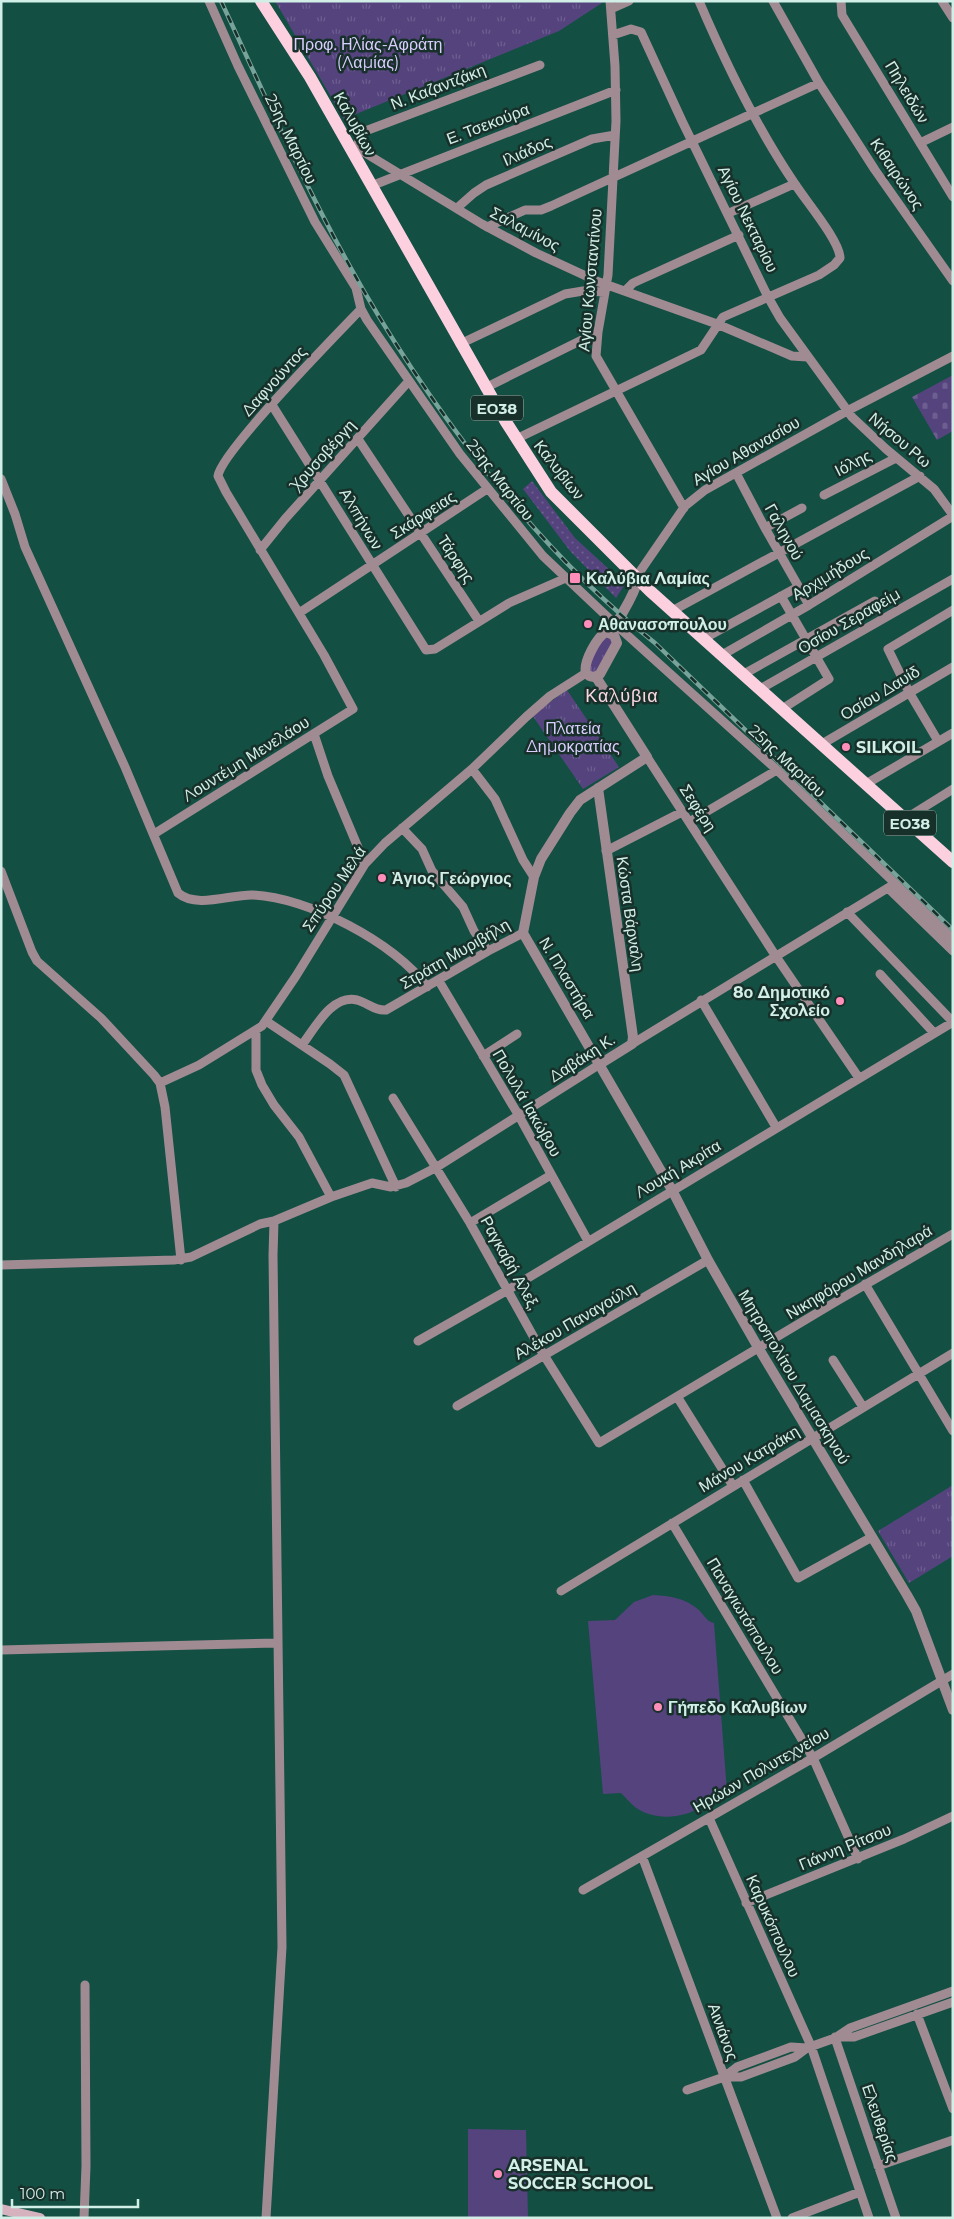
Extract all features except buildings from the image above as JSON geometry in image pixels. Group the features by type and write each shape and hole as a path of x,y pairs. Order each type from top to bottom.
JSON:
{"main road":[{"name":"Καλυβίων","path":"261,1 354,150 371,186 485,388 516,439 556,498 672,611 953,862"},
{"path":"1,2209 40,2218"}],"street":[{"name":"25ης Μαρτίου","path":"209,1 238,66 315,222 356,288 361,309 370,326 408,382 487,489 529,541 614,629 777,770 891,885"},
{"path":"611,5 629,1"},
{"path":"516,439 703,349 723,317 819,275 834,265 840,258 836,243 794,184 752,113 699,1"},
{"name":"Κιθαιρώνος","path":"773,1 818,83 875,170 953,281"},
{"name":"Πηλειδών","path":"841,1 842,15 953,197"},
{"path":"942,1 951,12"},
{"name":"Αγίου Κωνσταντίνου","path":"611,5 616,90 614,179 606,288 598,332 596,356 684,508"},
{"name":"Αγίου Νεκταρίου","path":"614,36 632,29 639,30 768,297 807,357 847,411"},
{"name":"Ν. Καζαντζάκη","path":"354,150 360,136 368,130 540,65"},
{"path":"487,227 525,210 541,210 614,179 818,83"},
{"name":"Ε. Τσεκούρα","path":"371,186 616,90"},
{"path":"920,143 953,126"},
{"name":"Ιλιάδος","path":"457,208 486,185 592,139 615,135"},
{"name":"Σαλαμίνος","path":"354,150 399,174 487,227 606,288 625,290 717,324 792,356 807,357"},
{"path":"729,213 794,184"},
{"path":"625,290 634,283 739,235"},
{"path":"460,344 561,296 606,288"},
{"name":"Δαφνούντος","path":"260,550 219,479 218,473 223,464 272,405 361,309"},
{"path":"485,388 598,332"},
{"name":"Αγίου Αθανασίου","path":"638,579 641,570 684,508 706,490 847,411 953,356"},
{"name":"Χρυσοβέργη","path":"260,550 408,382"},
{"name":"Αλπήνων","path":"272,405 424,649 434,649 479,621"},
{"name":"Νήσου Ρω","path":"847,411 896,458 920,476 939,494 953,516"},
{"name":"Τάρφης","path":"358,439 479,621"},
{"name":"Ιόλης","path":"824,495 896,458"},
{"name":"Γαληνού","path":"736,473 764,528 808,605"},
{"path":"672,611 920,476"},
{"path":"1,479 15,514 25,547 108,728 154,834 174,886 181,895 206,900 252,895 300,904 331,918 396,955 415,971 427,987"},
{"name":"Σκάρφειας","path":"299,613 372,567 487,489"},
{"path":"764,528 802,508"},
{"name":"Αρχιμήδους","path":"722,655 953,516"},
{"path":"260,550 299,613"},
{"path":"479,621 509,603 566,578"},
{"name":"Οσίου Σεραφείμ","path":"760,689 953,578"},
{"path":"614,629 606,632 600,638 585,664 591,675 600,674 617,643 614,629 624,607 635,592 638,579"},
{"path":"703,639 798,587"},
{"path":"781,596 828,680 782,709"},
{"path":"744,674 875,601"},
{"path":"938,741 889,652 890,647 953,610"},
{"name":"Λουντέμη Μενελάου","path":"154,834 353,709 299,613"},
{"name":"Οσίου Δαυίδ","path":"822,744 953,667"},
{"name":"Σεφέρη","path":"591,675 647,757 775,955 859,1078"},
{"name":"Σπύρου Μελά","path":"160,1083 199,1064 256,1032 266,1021 365,864 402,828 472,769 544,702 591,675"},
{"path":"866,784 953,733"},
{"path":"314,734 328,776 365,864"},
{"name":"Στράτη Μυριβήλη","path":"302,1045 337,1003 350,999 375,1009 386,1010 439,981 488,950 523,933 534,877 550,843 575,806 580,800 647,757"},
{"path":"472,769 495,799 519,852 534,877"},
{"path":"688,822 777,770"},
{"name":"Κώστα Βάρναλη","path":"598,788 632,1031 632,1044"},
{"path":"905,819 953,789"},
{"path":"606,851 682,812"},
{"path":"402,828 422,848 432,871 463,907 474,931 488,950"},
{"path":"1,871 34,957 101,1018 160,1083 165,1107 181,1260"},
{"path":"891,885 900,888 953,939"},
{"path":"891,885 953,951"},
{"name":"Δαβάκη Κ.","path":"396,1186 437,1167 701,1000 891,885"},
{"path":"847,912 953,1022"},
{"name":"Ν. Πλαστήρα","path":"523,933 600,1064"},
{"path":"880,974 934,1033"},
{"name":"Πολυλά Ιακώβου","path":"439,981 519,1116 588,1241"},
{"path":"701,1000 776,1127"},
{"path":"266,1021 339,1069 396,1186"},
{"name":"Λουκή Ακρίτα","path":"418,1341 508,1290 953,1022"},
{"path":"256,1032 256,1070 262,1085 274,1105 299,1136 331,1197"},
{"path":"483,1056 517,1034"},
{"name":"Μητροπολίτου Δαμασκηνού","path":"600,1064 759,1349 912,1603 953,1710"},
{"name":"Ραγκαβή Αλεξ,","path":"393,1098 437,1167 545,1356 599,1443"},
{"path":"470,1223 551,1175"},
{"path":"1,1265 181,1260 222,1243 260,1224 274,1221 331,1197 372,1183 396,1186"},
{"path":"266,2218 282,1947 277,1643 274,1221"},
{"name":"Νικηφόρου Μανδηλαρά","path":"599,1443 678,1398 865,1284 952,1236"},
{"name":"Αλέκου Παναγούλη","path":"457,1406 708,1260"},
{"path":"865,1284 953,1431"},
{"name":"Μάνου Κατράκη","path":"561,1590 953,1353"},
{"path":"833,1360 862,1407"},
{"path":"678,1398 733,1486"},
{"path":"743,1480 798,1578 872,1537"},
{"name":"Παναγιωτόπουλου","path":"672,1523 813,1758 858,1859"},
{"path":"1,1650 277,1643"},
{"name":"Ηρώων Πολυτεχνείου","path":"583,1890 813,1758 953,1674"},
{"name":"Γιάννη Ρίτσου","path":"746,1903 858,1859 953,1816"},
{"name":"Καρυκόπουλου","path":"709,1818 809,2047"},
{"name":"Αινιάνος","path":"642,1856 777,2218"},
{"path":"84,2218 86,2166 86,1985"},
{"path":"687,2090 724,2077 737,2067 791,2047 809,2047 835,2038 850,2028 953,1991"},
{"path":"835,2038 854,2037 953,2002"},
{"path":"917,2014 953,2109"},
{"name":"Ελευθερίας","path":"835,2038 896,2218"},
{"path":"809,2047 869,2218"},
{"path":"878,2166 953,2140"},
{"path":"792,2218 860,2192"}],"green space":[{"name":"Προφ. Ηλίας-Αφράτη (Λαμίας)","path":"275,1 605,1 559,31 344,119"},
{"path":"953,375 953,431 937,440 912,397"},
{"path":"532,481 575,538 625,584 616,598 570,551 523,489"},
{"path":"605,635 615,640 594,675 587,666"},
{"name":"Πλατεία Δημοκρατίας","path":"567,690 619,767 583,789 532,715"},
{"path":"953,1485 953,1556 909,1583 878,1531"},
{"name":"Γήπεδο Καλυβίων","path":"653,1595 683,1600 699,1610 707,1620 714,1623 727,1791 716,1792 702,1806 686,1814 668,1817 642,1812 621,1793 603,1794 588,1621 615,1620 634,1602"},
{"name":"ARSENAL SOCCER SCHOOL","path":"468,2129 526,2130 528,2218 468,2218"}],"railway":[{"path":"221,1 298,166 348,263 410,366 484,468 566,562 610,605 655,643 953,930"}],"place":[{"name":"Καλύβια Λαμίας","path":"575,578"},
{"name":"Αθανασοπουλου","path":"588,624"},
{"name":"SILKOIL","path":"846,747"},
{"name":"Ὰγιος Γεώργιος","path":"382,878"},
{"name":"8ο Δημοτικό Σχολείο","path":"840,1001"},
{"name":"Γήπεδο Καλυβίων","path":"658,1707"},
{"name":"ARSENAL SOCCER SCHOOL","path":"498,2174"}],"district":[{"name":"Καλύβια","path":"622,696"}]}
